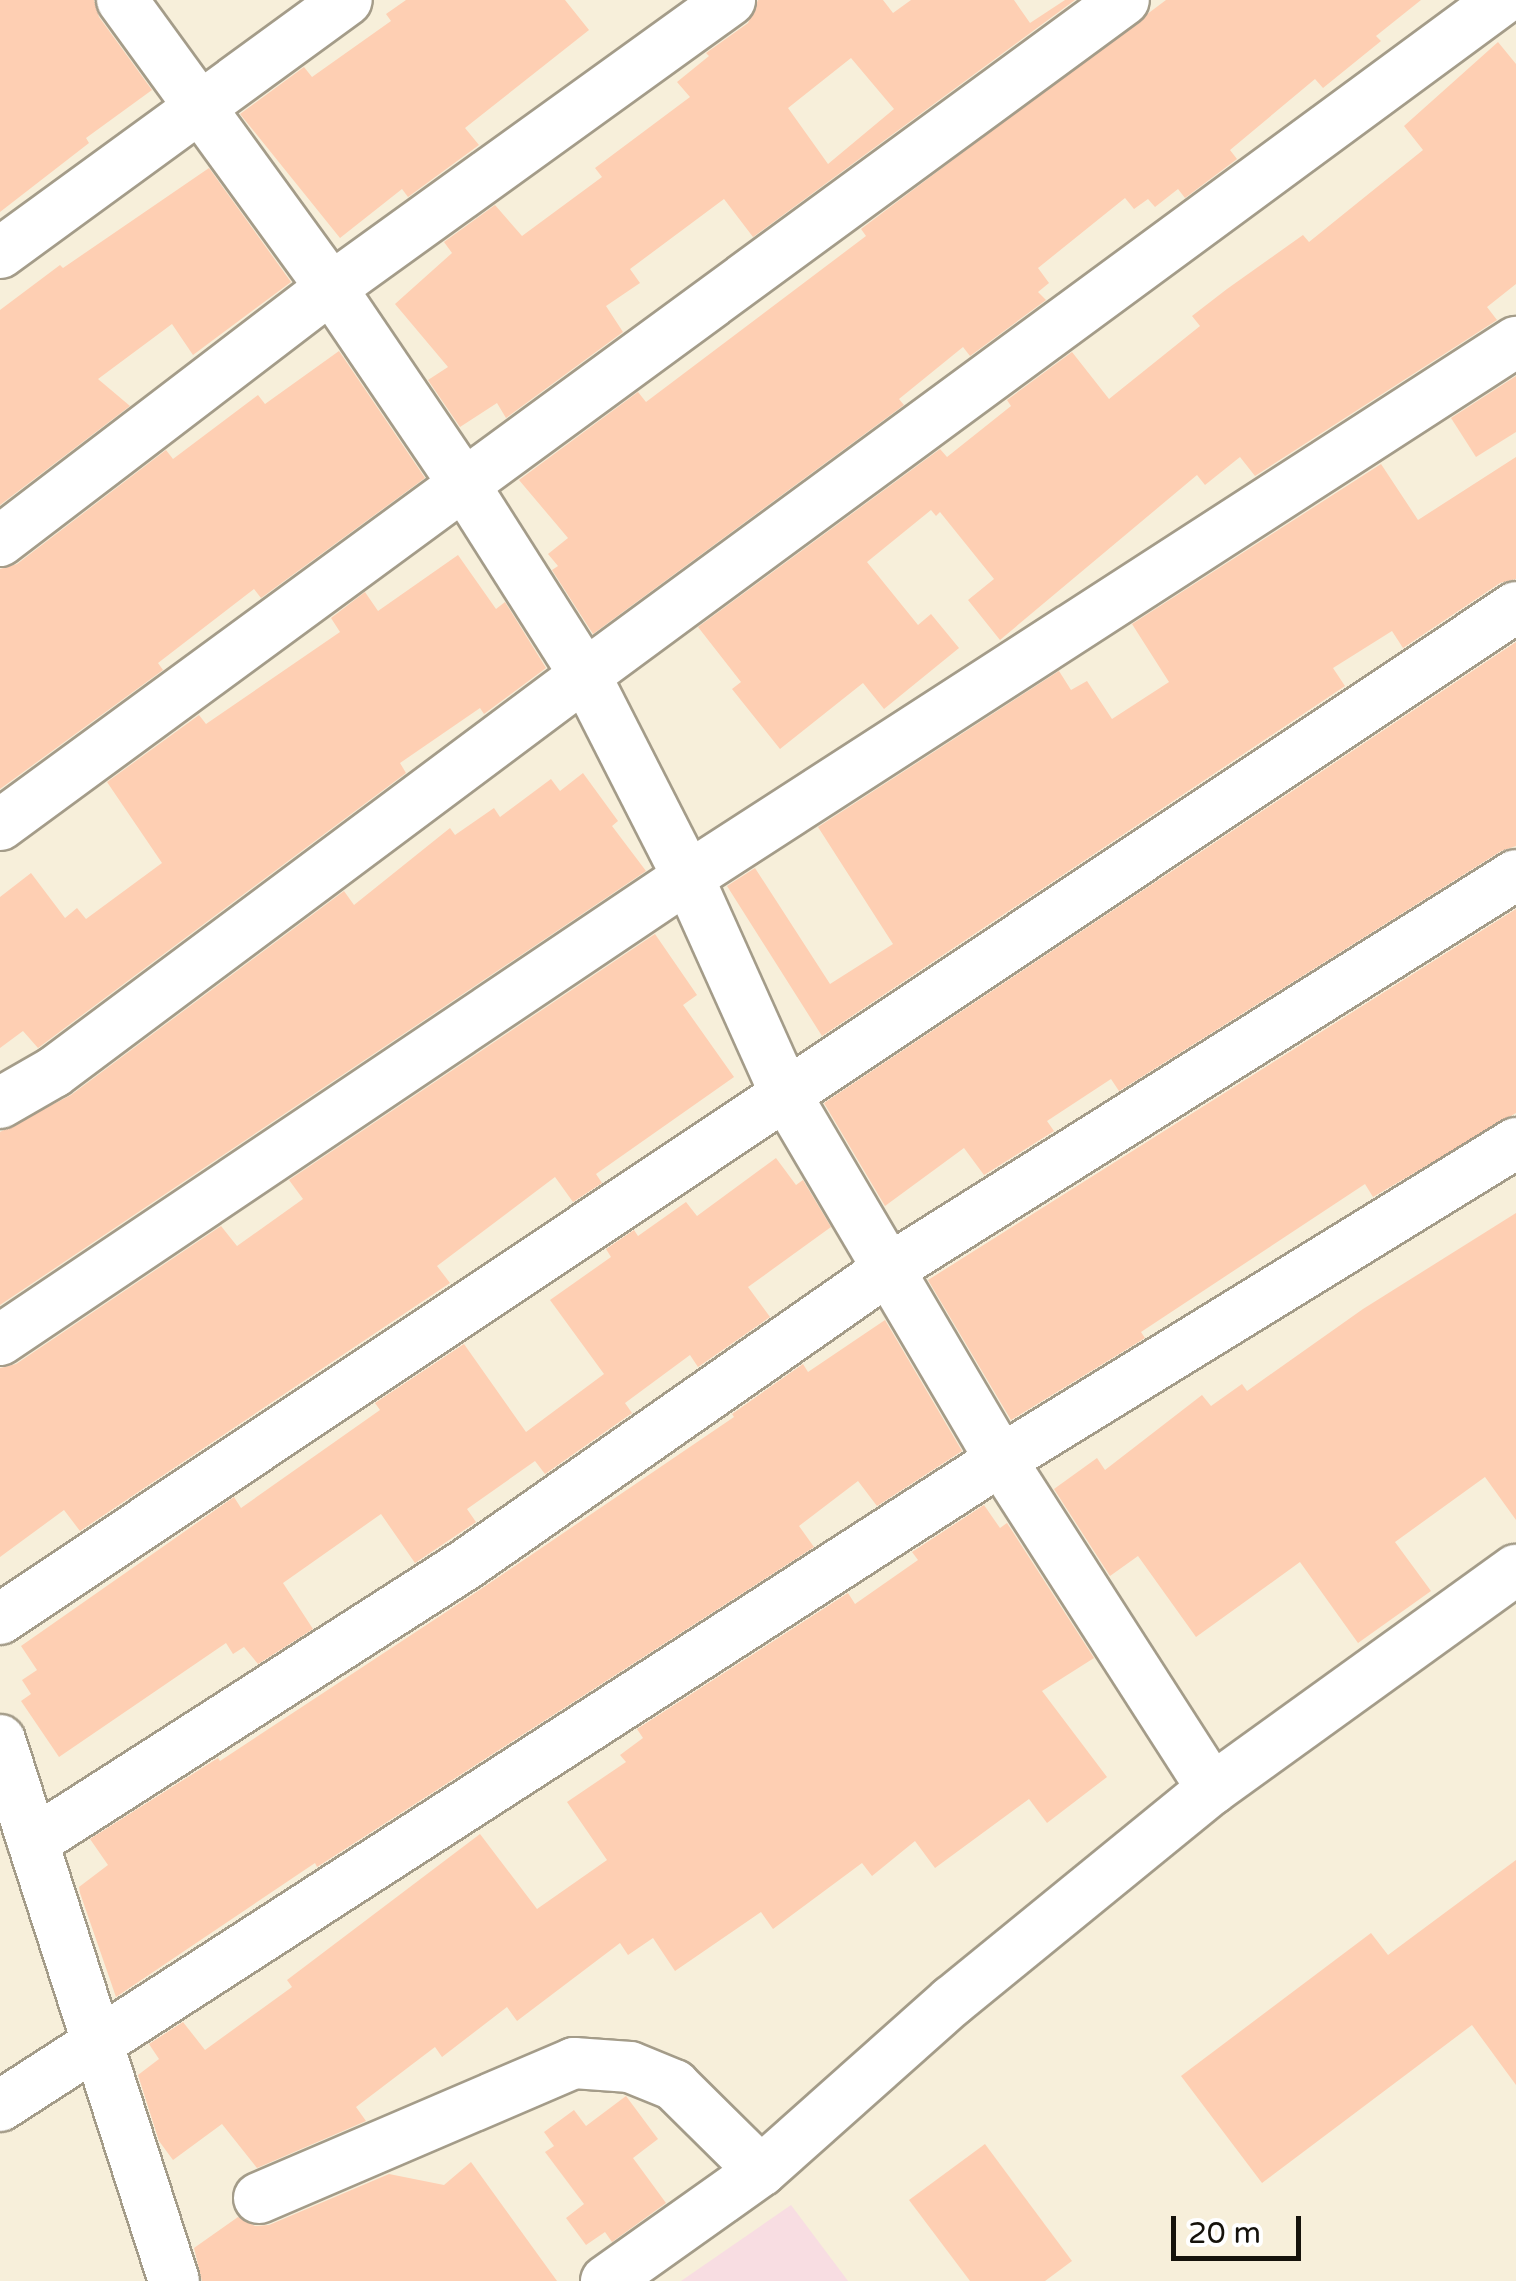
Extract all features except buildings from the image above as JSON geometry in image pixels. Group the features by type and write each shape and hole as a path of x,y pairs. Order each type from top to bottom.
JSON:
{"street":[{"path":"122,0 331,288 463,483 585,675 688,877 786,1096 1000,1460 1212,1789"},
{"path":"0,253 347,0"},
{"path":"0,541 331,288 730,0"},
{"path":"0,826 1124,0"},
{"path":"0,1104 54,1072 585,675 1502,0"},
{"path":"0,1340 688,877 1516,342"},
{"path":"0,1619 1516,607"},
{"path":"33,1842 466,1565 886,1271 1516,875"},
{"path":"0,2106 1000,1460 1516,1143"},
{"path":"606,2281 762,2171 952,2001 1212,1789 1516,1570"},
{"path":"0,1740 174,2281"},
{"path":"259,2198 574,2063 630,2067 674,2084 762,2171"}],"shaded area":[{"path":"791,2205 848,2281 681,2281"}]}
